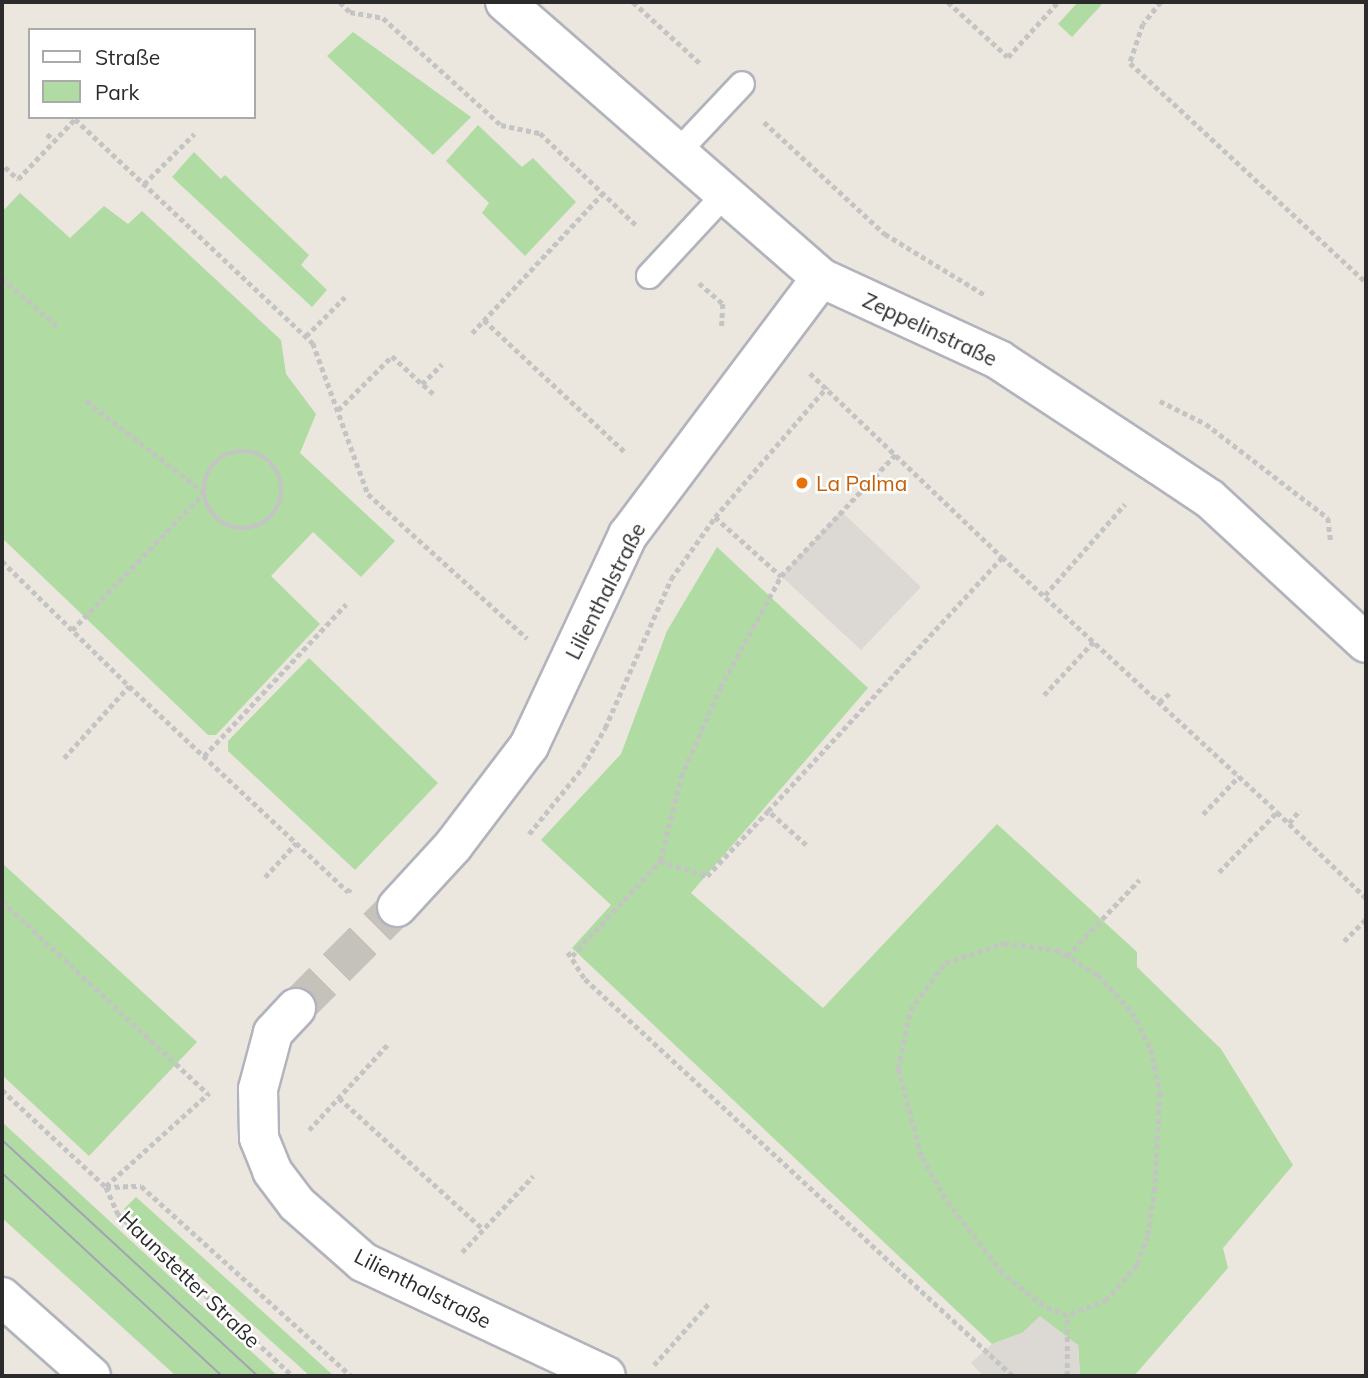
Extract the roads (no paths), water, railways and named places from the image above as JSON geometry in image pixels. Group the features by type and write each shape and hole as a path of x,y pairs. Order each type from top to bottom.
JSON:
{"street":[{"name":"Zeppelinstraße","path":"505,2 821,278 999,360 1210,499 1366,643"},
{"name":"Lilienthalstraße","path":"397,907 453,846 529,746 628,535 821,278"},
{"name":"Lilienthalstraße","path":"296,1008 273,1033 258,1089 259,1138 272,1171 297,1205 363,1262 425,1294 606,1376"},
{"path":"2,1297 91,1376"}],"lane":[{"path":"677,154 737,89"},
{"path":"649,276 724,195"}],"tunnel":[{"path":"296,1008 397,907"}],"tram line":[{"path":"2,1140 258,1376"},
{"path":"2,1173 222,1376"}],"place":[{"name":"La Palma","path":"802,483"}]}
